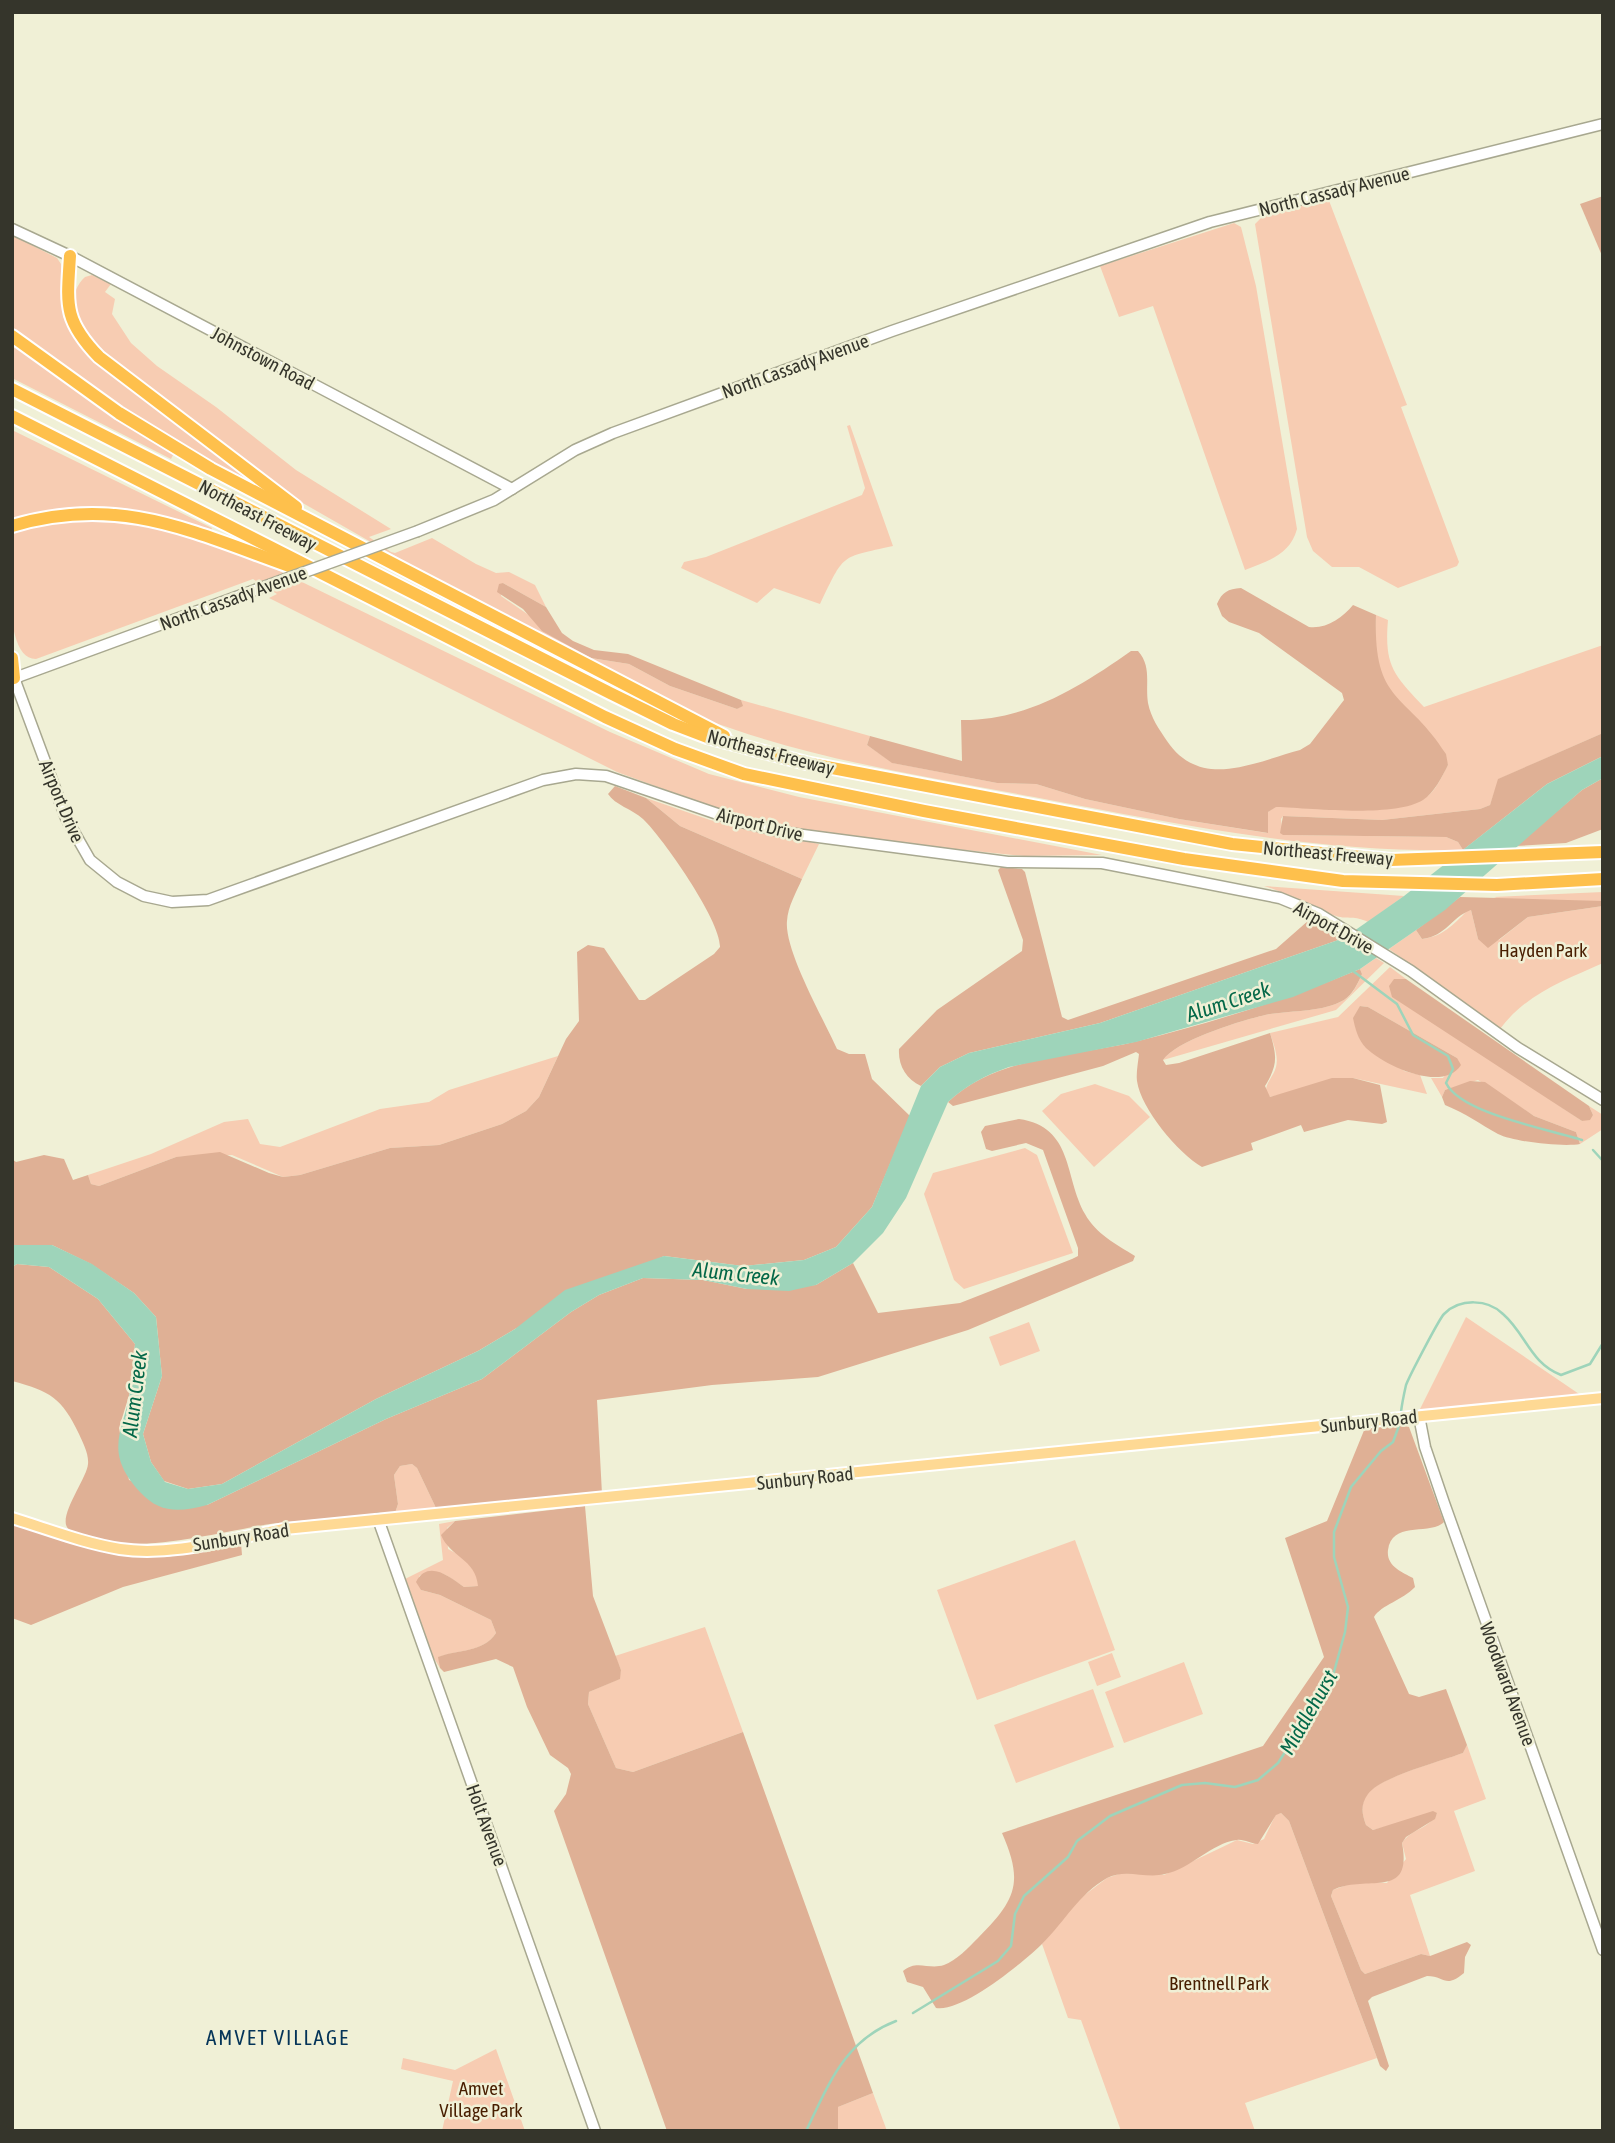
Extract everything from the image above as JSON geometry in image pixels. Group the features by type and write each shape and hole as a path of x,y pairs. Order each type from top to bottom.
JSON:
{"highway":[{"path":"69,256 68,312 78,335 109,364 328,529"},
{"path":"12,336 89,393 166,443 743,746"},
{"name":"Northeast Freeway","path":"12,389 673,724 743,746 870,777 1232,844 1391,860 1603,852"},
{"name":"Northeast Freeway","path":"12,416 605,718 744,774 924,811 1184,859 1343,881 1520,884 1603,879"},
{"path":"12,526 64,513 157,519 233,543 347,586"},
{"path":"12,658 13,678"},
{"path":"1538,856 1603,844"}],"main road":[{"name":"North Cassady Avenue","path":"13,678 458,516 512,489 575,450 685,406 1210,222 1603,124"},
{"name":"Johnstown Road","path":"12,229 69,256 512,489"},
{"name":"Airport Drive","path":"13,678 76,841 90,860 112,878 133,891 156,899 188,902 231,894 543,780 576,774 619,779 707,811 788,833 1009,862 1083,861 1129,867 1269,896 1319,914 1411,971 1518,1048 1603,1100"},
{"name":"Sunbury Road","path":"12,1518 75,1538 123,1549 171,1548 285,1528 1603,1398"},
{"name":"Woodward Avenue","path":"1419,1416 1425,1447 1441,1494 1603,1950"},
{"name":"Holt Avenue","path":"378,1519 595,2131"}],"green space":[{"path":"1328,198 1407,405 1401,407 1459,562 1457,566 1398,588 1359,567 1332,567 1313,551 1307,537 1255,224 1264,215"},
{"path":"1234,223 1241,227 1256,286 1297,529 1284,551 1245,570 1153,306 1119,317 1100,266"},
{"path":"12,235 57,258 61,264 63,317 80,347 262,488 260,490 138,420 12,330"},
{"path":"92,275 111,284 105,292 115,299 112,314 131,343 157,366 216,407 296,470 391,529 369,537 391,552 395,553 432,538 476,564 496,573 509,572 535,585 546,607 503,583 501,596 591,658 629,664 670,686 737,709 742,706 741,700 870,736 867,745 893,763 997,783 1036,784 1085,799 1179,819 1267,833 1268,812 1276,806 1357,810 1401,806 1419,801 1434,790 1448,765 1434,741 1400,705 1381,676 1376,650 1376,615 1388,620 1388,648 1393,669 1424,707 1603,645 1603,733 1499,779 1490,805 1480,809 1382,820 1283,816 1281,819 1283,835 1446,837 1458,842 1463,850 1408,850 1301,842 1194,826 867,765 745,733 705,719 418,569 294,498 88,341 77,316 74,300 79,285 85,277"},
{"path":"12,341 174,453 171,459 12,378"},
{"path":"850,425 893,546 862,553 846,560 834,575 820,604 774,588 757,603 681,568 684,562 706,557 862,495 865,488 847,426"},
{"path":"12,430 212,528 211,532 162,517 112,508 62,508 12,520"},
{"path":"70,519 138,523 199,538 265,564 610,732 709,774 799,797 1102,855 1024,856 829,836 723,811 617,772 269,598 277,594 253,579 36,659 25,655 17,643 13,626 10,584 12,533"},
{"path":"646,798 710,820 819,844 802,879 680,826"},
{"path":"1264,886 1404,896 1368,922 1327,913"},
{"path":"1603,892 1603,901 1505,901 1494,897"},
{"name":"Hayden Park","path":"1603,906 1603,963 1533,997 1500,1029 1389,949 1416,930 1422,939 1436,936 1471,910 1478,939 1499,940 1528,917"},
{"path":"1376,958 1384,963 1336,1010 1163,1060 1181,1045 1225,1027 1265,1015 1325,1007 1344,1000 1357,985 1362,974 1360,969"},
{"path":"1390,967 1406,979 1395,979 1492,1060 1582,1121 1593,1115 1589,1106 1603,1115 1603,1129 1580,1144 1576,1132 1534,1116 1478,1080 1445,1090 1442,1097 1431,1078 1443,1078 1457,1058 1368,1007 1360,1006 1404,1071 1420,1075 1427,1094 1353,1078 1270,1097 1266,1094 1277,1063 1270,1033 1338,1017"},
{"path":"558,1056 539,1097 526,1111 502,1124 439,1145 390,1148 300,1175 283,1177 232,1155 176,1157 99,1186 91,1184 88,1175 151,1154 224,1122 248,1119 260,1144 280,1147 380,1109 429,1102 449,1090"},
{"path":"1095,1084 1129,1096 1150,1117 1094,1167 1042,1111 1061,1094"},
{"path":"1025,1148 1037,1155 1073,1253 964,1289 954,1280 924,1194 933,1173"},
{"path":"1466,1317 1582,1396 1419,1411"},
{"path":"1029,1322 1040,1351 1000,1366 989,1337"},
{"path":"412,1464 417,1468 436,1508 395,1513 398,1504 394,1475 400,1466"},
{"path":"455,1521 447,1528 448,1549 469,1563 476,1573 479,1586 464,1587 443,1574 432,1572 419,1576 421,1590 440,1595 491,1620 496,1633 478,1647 439,1657 440,1668 430,1652 405,1579 443,1560 439,1524"},
{"path":"1075,1540 1115,1650 977,1700 937,1590"},
{"path":"705,1627 743,1732 633,1772 616,1768 588,1704 589,1692 619,1679 621,1670 615,1656"},
{"path":"1112,1653 1121,1677 1097,1686 1088,1662"},
{"path":"1184,1662 1203,1714 1124,1743 1105,1692"},
{"path":"1093,1689 1114,1747 1016,1783 994,1725"},
{"path":"1467,1745 1486,1799 1454,1811 1475,1871 1410,1895 1430,1956 1421,1954 1365,1974 1331,1896 1333,1890 1355,1882 1387,1883 1406,1859 1402,1843 1430,1822 1437,1813 1373,1830 1366,1825 1363,1817 1365,1798 1384,1782 1463,1753"},
{"name":"Brentnell Park","path":"1281,1813 1289,1821 1377,2058 1245,2103 1255,2131 1121,2131 1081,2020 1068,2018 1042,1944 1078,1900 1107,1878 1122,1873 1164,1875 1237,1840 1253,1844 1264,1839 1276,1814"},
{"name":"Amvet Village Park","path":"496,2049 525,2131 442,2131 453,2081 401,2069 403,2058 455,2070"},
{"path":"873,2093 887,2131 838,2131 838,2107"}],"shaded area":[{"path":"1603,196 1603,258 1580,204"},
{"path":"503,583 546,607 562,633 573,641 594,650 628,654 741,700 743,706 737,709 670,686 629,664 591,658 542,631 523,609 497,592 499,584"},
{"path":"1241,588 1309,627 1334,622 1353,605 1376,615 1380,666 1386,682 1446,754 1448,765 1427,797 1410,806 1393,809 1276,807 1268,812 1268,833 1179,819 1085,799 1036,784 997,783 892,763 867,745 870,736 962,761 961,720 1008,715 1030,708 1072,689 1131,651 1138,651 1147,669 1151,714 1167,741 1181,756 1196,765 1229,769 1300,750 1310,744 1344,700 1342,693 1259,633 1229,622 1222,616 1217,604 1223,594"},
{"path":"1603,733 1603,756 1547,784 1463,850 1458,842 1446,837 1280,833 1283,816 1382,820 1480,809 1490,805 1498,779"},
{"path":"1603,778 1603,829 1566,843 1516,846 1582,790"},
{"path":"615,786 646,798 680,826 802,879 787,921 792,949 806,985 837,1049 849,1054 865,1054 872,1079 910,1116 872,1207 836,1247 804,1260 743,1266 664,1256 515,1329 478,1351 376,1399 222,1484 188,1489 164,1481 151,1462 143,1434 162,1376 156,1317 134,1293 91,1264 52,1245 12,1245 12,1159 16,1162 44,1155 64,1159 73,1180 88,1175 91,1184 99,1186 176,1157 220,1152 283,1177 300,1175 390,1148 439,1145 502,1124 526,1111 539,1097 566,1039 579,1021 577,952 588,945 604,948 639,1000 645,1000 714,954 720,947 711,919 689,880 664,843 643,819 608,794"},
{"path":"1001,867 1022,869 1025,872 1062,1017 1068,1020 1276,949 1309,920 1344,938 1100,1023 969,1053 940,1067 921,1086 911,1080 904,1071 899,1049 937,1010 1022,951 1023,940 998,870"},
{"path":"1460,897 1603,901 1603,906 1528,917 1488,948 1478,939 1471,910 1437,934 1422,939 1416,930"},
{"path":"1360,969 1362,974 1357,985 1344,1000 1315,1009 1265,1015 1225,1027 1181,1045 1163,1060 1166,1065 1179,1063 1270,1033 1275,1060 1265,1086 1270,1097 1332,1078 1353,1078 1380,1085 1387,1122 1382,1124 1348,1120 1304,1132 1301,1125 1251,1143 1253,1150 1202,1167 1172,1141 1145,1104 1137,1081 1139,1054 1136,1052 1103,1066 953,1106 948,1102 968,1087 1013,1066 1138,1041 1195,1026 1278,1000"},
{"path":"1394,979 1406,979 1589,1106 1593,1115 1590,1120 1582,1121 1392,997 1389,986"},
{"path":"1360,1006 1368,1007 1457,1058 1461,1065 1453,1073 1428,1077 1386,1062 1366,1048 1359,1038 1353,1018"},
{"path":"1470,1081 1485,1082 1534,1116 1576,1132 1580,1144 1539,1143 1505,1137 1445,1105 1442,1097 1445,1090"},
{"path":"1019,1119 1037,1124 1050,1132 1059,1143 1085,1214 1101,1233 1135,1256 1133,1261 968,1330 818,1377 712,1385 597,1400 602,1494 441,1509 436,1508 417,1468 412,1464 400,1466 394,1475 398,1504 395,1513 278,1523 144,1544 92,1539 70,1530 66,1525 68,1509 88,1464 87,1452 79,1434 67,1412 53,1398 36,1388 12,1381 12,1267 17,1264 49,1267 98,1299 135,1344 131,1389 119,1428 129,1480 207,1505 386,1419 482,1379 571,1312 599,1295 643,1278 703,1280 747,1289 816,1285 853,1263 878,1313 960,1303 1072,1259 1078,1256 1078,1248 1043,1150 1026,1143 992,1151 986,1149 981,1132 985,1126"},
{"path":"1402,1424 1409,1427 1444,1522 1430,1528 1404,1532 1391,1541 1388,1556 1392,1564 1413,1578 1415,1587 1374,1617 1409,1694 1419,1697 1446,1689 1467,1745 1463,1753 1398,1776 1368,1794 1363,1813 1366,1825 1373,1830 1433,1811 1437,1813 1435,1819 1406,1837 1402,1843 1404,1861 1401,1873 1394,1879 1346,1886 1333,1890 1331,1896 1365,1974 1421,1954 1430,1956 1467,1942 1471,1945 1465,1957 1464,1973 1458,1978 1449,1981 1427,1976 1372,1997 1368,2001 1389,2066 1386,2071 1380,2066 1289,1821 1281,1813 1276,1815 1258,1844 1240,1840 1228,1842 1184,1867 1165,1874 1121,1874 1107,1878 1088,1892 1043,1943 1008,1973 961,2002 936,2008 923,1987 907,1982 903,1971 918,1965 944,1965 953,1960 1001,1913 1008,1901 1014,1878 1009,1850 1002,1833 1263,1746 1324,1657 1285,1538 1327,1521 1365,1428"},
{"path":"585,1506 593,1596 621,1670 620,1679 589,1692 588,1704 616,1768 633,1772 743,1732 873,2093 838,2107 838,2131 667,2131 554,1811 566,1794 571,1774 568,1768 550,1755 527,1707 513,1667 496,1659 444,1672 440,1668 438,1657 477,1647 496,1633 491,1620 440,1595 421,1590 416,1582 421,1575 433,1571 446,1575 464,1587 478,1586 473,1570 450,1548 441,1535 455,1521"},
{"path":"12,1524 122,1556 167,1557 241,1543 242,1555 123,1587 31,1625 12,1618"}],"water":[{"name":"Alum Creek","path":"1603,756 1603,778 1582,790 1445,910 1360,969 1293,997 1136,1042 1009,1067 969,1086 948,1102 906,1198 883,1233 853,1263 816,1285 789,1291 747,1289 703,1280 643,1278 599,1295 571,1312 482,1379 386,1419 207,1505 179,1510 163,1508 140,1492 122,1464 119,1441 131,1387 135,1344 98,1299 49,1267 17,1264 12,1267 12,1245 52,1245 92,1264 134,1293 156,1317 162,1376 143,1434 151,1462 165,1482 188,1489 222,1484 376,1399 478,1351 515,1329 565,1290 664,1256 743,1266 804,1260 836,1247 872,1207 921,1086 940,1067 969,1053 1100,1023 1344,938 1404,896 1547,784"}],"waterway":[{"name":"Middlehurst","path":"1353,971 1397,1004 1413,1035 1448,1056 1453,1069 1446,1083 1455,1094 1487,1112 1582,1140"},
{"name":"Middlehurst","path":"1593,1150 1603,1161"},
{"name":"Middlehurst","path":"1401,1412 1406,1385 1424,1348 1444,1314 1458,1305 1474,1302 1497,1309 1511,1322 1535,1356 1561,1375 1590,1364 1603,1343"},
{"name":"Middlehurst","path":"913,2013 998,1961 1011,1946 1015,1914 1024,1896 1068,1857 1077,1841 1110,1816 1182,1785 1205,1783 1235,1787 1258,1780 1278,1763 1332,1679 1345,1632 1348,1607 1334,1557 1334,1532 1351,1487 1381,1451 1393,1442 1400,1423"},
{"name":"Middlehurst","path":"806,2131 831,2081 851,2052 863,2040 896,2021"}],"district":[{"name":"AMVET VILLAGE","path":"278,2037"}]}
